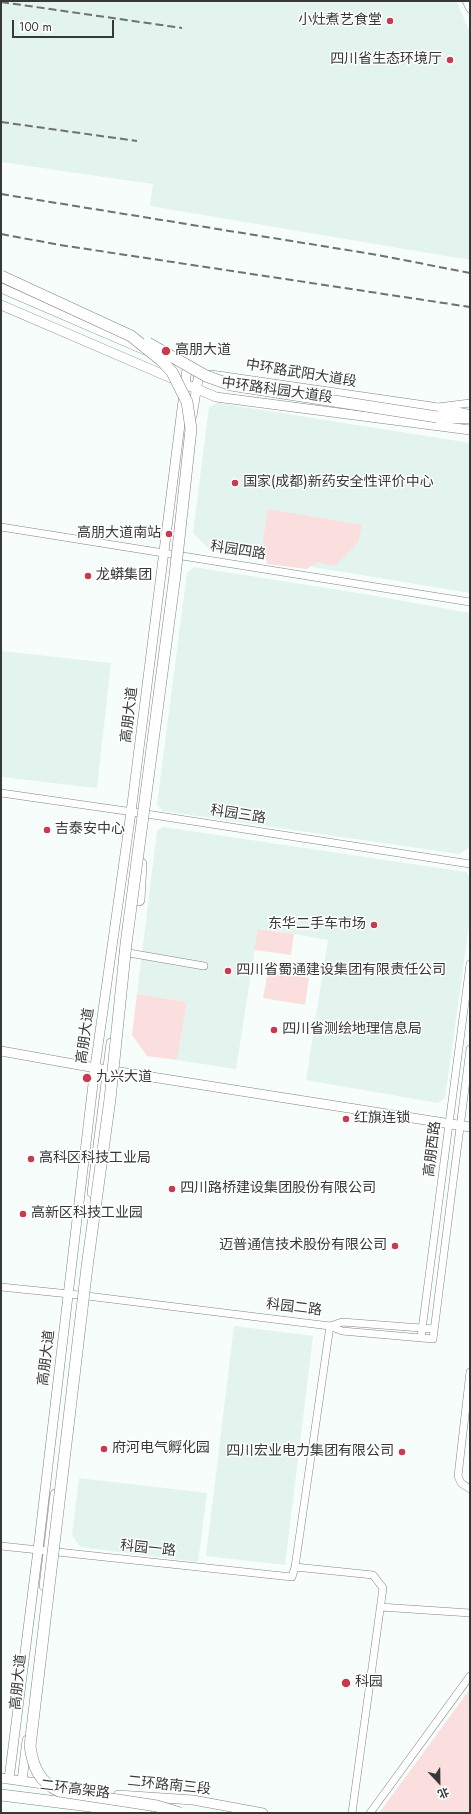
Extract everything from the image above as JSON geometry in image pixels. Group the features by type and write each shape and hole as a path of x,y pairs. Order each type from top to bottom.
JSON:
{"highway":[{"path":"1,276 154,346 206,376 231,385 470,416"},
{"path":"131,336 162,361 172,372 186,402 191,429 174,582 128,929 110,1099 87,1267 30,1746 32,1761 42,1780 50,1787 59,1791 157,1806 180,1813"},
{"path":"110,1099 119,1062 142,862 136,812"},
{"name":"二环高架路","path":"1,1795 146,1813"}],"main road":[{"name":"中环路武阳大道段","path":"1,288 198,373 434,412"},
{"name":"中环路科园大道段","path":"1,305 216,397 470,430"},
{"name":"高朋大道","path":"5,1778 43,1551 79,1295 123,952 136,812 187,369"},
{"name":"高朋大道","path":"22,1781 69,1294 95,1067 136,812 175,554 198,373"},
{"path":"1,1051 107,1070 465,1126"},
{"name":"二环路南三段","path":"5,1778 126,1796 193,1800 263,1813"}],"street":[{"path":"466,1 470,9"},
{"path":"434,412 470,403"},
{"name":"科园四路","path":"1,527 470,602"},
{"name":"科园三路","path":"1,793 136,812 470,864"},
{"path":"123,952 204,966"},
{"name":"高朋西路","path":"470,964 421,1338 433,1339 465,1126 470,1049"},
{"name":"科园二路","path":"1,1287 79,1295 330,1326 295,1567 292,1577"},
{"path":"330,1326 342,1322 434,1329"},
{"path":"330,1326 342,1331 421,1338"},
{"path":"470,1372 458,1476 461,1483 470,1489"},
{"name":"科园一路","path":"1,1546 292,1577"},
{"path":"295,1567 373,1575 383,1588 352,1813"},
{"path":"380,1607 470,1613"},
{"path":"370,1813 470,1676"}],"shaded area":[{"path":"1,1 456,1 470,32 470,260 150,206 153,184 1,162"},
{"path":"218,403 470,443 470,593 210,550 193,533 209,407"},
{"path":"268,509 362,525 358,543 335,566 317,562 307,569 267,564 263,541"},
{"path":"194,567 370,595 470,613 470,847 459,854 163,811 157,804 187,573"},
{"path":"1,651 111,663 97,788 1,777"},
{"path":"163,827 466,872 470,878 470,918 445,1098 438,1103 306,1080 328,940 278,931 258,929 236,1069 177,1060 187,1002 137,994 157,831"},
{"path":"258,929 294,934 291,955 254,950"},
{"path":"268,971 309,978 305,1005 263,998"},
{"path":"137,994 187,1002 177,1060 147,1056 132,1035"},
{"path":"234,1326 313,1336 285,1565 206,1556"},
{"path":"79,1478 207,1493 198,1562 80,1547 72,1535"},
{"path":"470,1689 470,1813 379,1813"}],"railway":[{"path":"1,2 182,28"},
{"path":"1,122 137,141"},
{"path":"1,194 378,255 470,273"},
{"path":"1,234 60,245 470,307"}],"place":[{"name":"小灶煮艺食堂","path":"390,21"},
{"name":"四川省生态环境厅","path":"450,60"},
{"name":"高朋大道","path":"166,351"},
{"name":"国家(成都)新药安全性评价中心","path":"235,483"},
{"name":"高朋大道南站","path":"169,534"},
{"name":"龙蟒集团","path":"88,576"},
{"name":"吉泰安中心","path":"47,830"},
{"name":"东华二手车市场","path":"374,925"},
{"name":"四川省蜀通建设集团有限责任公司","path":"228,971"},
{"name":"四川省测绘地理信息局","path":"274,1030"},
{"name":"九兴大道","path":"87,1078"},
{"name":"红旗连锁","path":"346,1119"},
{"name":"高科区科技工业局","path":"31,1159"},
{"name":"四川路桥建设集团股份有限公司","path":"172,1189"},
{"name":"高新区科技工业园","path":"23,1214"},
{"name":"迈普通信技术股份有限公司","path":"395,1246"},
{"name":"府河电气孵化园","path":"104,1449"},
{"name":"四川宏业电力集团有限公司","path":"402,1452"},
{"name":"科园","path":"346,1683"}]}
